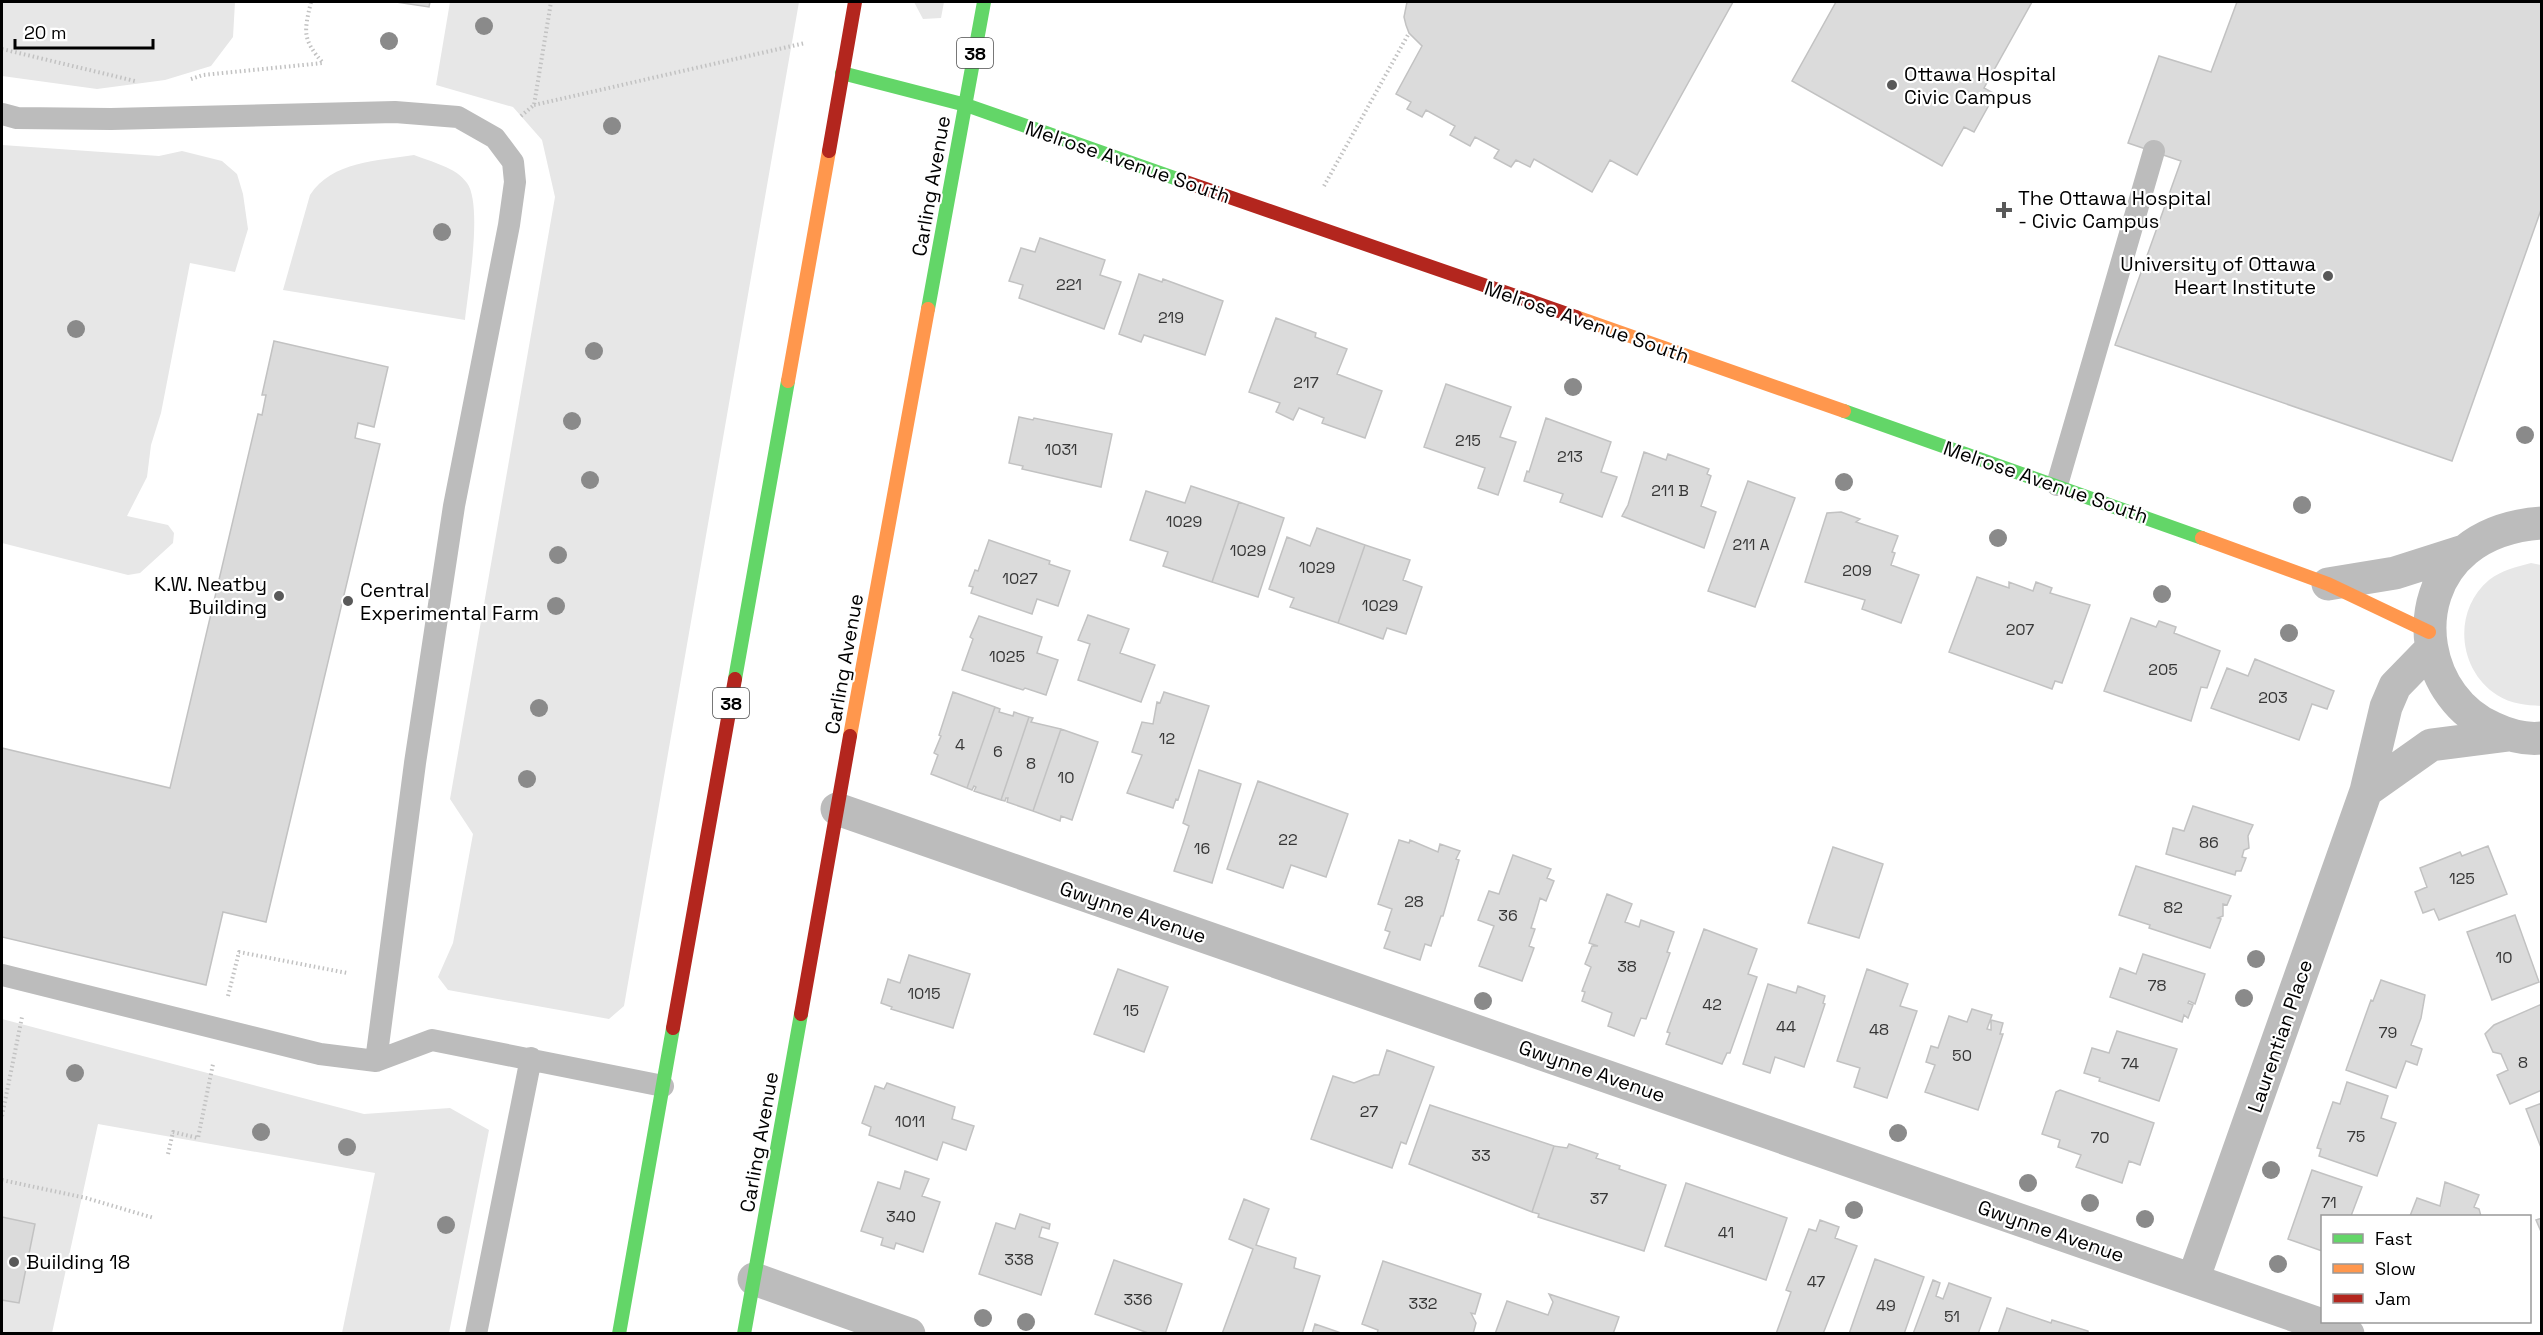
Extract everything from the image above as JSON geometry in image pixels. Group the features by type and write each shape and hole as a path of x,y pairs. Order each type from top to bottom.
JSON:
{"main road":[{"name":"38","path":"619,1334 855,2"},
{"name":"Carling Avenue","path":"744,1334 984,2"},
{"name":"Melrose Avenue South","path":"842,73 966,105 2056,485 2328,584 2430,640"}],"street":[{"path":"2532,739 2481,723 2457,704 2440,678 2430,640 2433,602 2445,575 2464,551 2490,534 2534,516"},
{"name":"Melrose Avenue South","path":"2328,584 2395,573 2464,551"},
{"name":"Laurentian Place","path":"2193,1280 2366,791 2386,707 2395,686 2430,640"},
{"path":"2366,791 2431,745 2532,739"},
{"name":"Gwynne Avenue","path":"837,809 2348,1334"},
{"path":"754,1279 909,1334"}],"lane":[{"path":"2,114 17,118 111,119 395,112 458,117 495,138 513,162 515,182 454,506 415,763 376,1061"},
{"path":"2056,485 2154,152"},
{"path":"2,975 320,1054 376,1061 432,1040 663,1086"},
{"path":"476,1334 531,1058"}],"path":[{"path":"186,81 203,75 323,63 308,45 306,24 311,2"},
{"path":"534,105 550,2"},
{"path":"1321,192 1409,33"},
{"path":"495,138 534,105 806,43 847,51"},
{"path":"2,50 146,83"},
{"path":"226,1005 239,952 347,973"},
{"path":"2,1116 30,982"},
{"path":"168,1154 173,1132 198,1138 213,1060"},
{"path":"2,1180 86,1198 154,1218"}],"shaded area":[{"path":"2,2 235,2 233,37 211,66 165,80 97,89 2,76"},
{"path":"450,2 799,2 624,1006 609,1019 448,990 438,977 453,943 473,834 450,799 555,197 542,140 513,107 436,85"},
{"path":"914,2 944,2 941,18 923,19"},
{"path":"2,145 159,156 182,151 222,161 237,174 243,194 248,229 235,272 190,263 161,413 151,445 147,477 127,516 168,525 174,533 173,543 140,573 128,575 2,543"},
{"path":"414,155 443,166 462,177 472,194 473,249 465,320 283,290 310,195 319,184 330,175 357,164"},
{"path":"2531,563 2541,565 2541,706 2508,700 2497,695 2484,684 2474,671 2465,640 2465,623 2469,608 2477,593 2489,580 2499,574"},
{"path":"2,1019 364,1114 450,1108 489,1130 449,1333 342,1333 375,1173 98,1124 52,1333 2,1333"}],"building":[{"path":"396,2 430,2 429,7"},
{"path":"1407,2 1733,2 1637,175 1610,160 1592,192 1534,159 1530,167 1516,160 1511,167 1494,158 1499,150 1475,137 1470,146 1450,135 1455,126 1426,110 1422,117 1407,109 1411,102 1396,94 1422,46 1409,33 1406,25 1404,17"},
{"name":"Ottawa Hospital Civic Campus","path":"1836,2 2032,2 1984,88 1995,94 1974,132 1964,127 1942,166 1792,81"},
{"name":"University of Ottawa Heart Institute","path":"2237,2 2542,2 2542,207 2452,461 2115,345 2181,161 2128,143 2159,56 2211,72"},
{"path":"1040,238 1105,260 1100,275 1121,282 1104,329 1019,298 1023,285 1009,281 1021,248 1035,252"},
{"path":"1139,274 1162,282 1163,279 1223,301 1205,355 1144,335 1141,342 1119,334"},
{"path":"1276,318 1316,333 1315,337 1347,349 1337,374 1382,391 1365,438 1322,423 1324,418 1299,408 1293,420 1276,412 1280,403 1249,392"},
{"name":"K.W. Neatby Building","path":"274,341 388,367 374,427 358,423 355,438 380,444 266,922 223,912 206,985 2,937 2,748 170,788 258,414 262,415 266,395 262,395"},
{"path":"1446,384 1511,407 1500,437 1516,442 1498,495 1478,488 1485,468 1424,447"},
{"path":"1019,417 1112,434 1101,487 1022,469 1023,466 1009,463"},
{"path":"1546,418 1611,442 1601,472 1617,477 1602,517 1560,502 1563,494 1524,481"},
{"path":"1644,452 1666,460 1668,454 1709,469 1707,474 1711,476 1701,506 1716,512 1704,548 1622,516 1628,505"},
{"path":"1748,481 1795,498 1755,607 1708,591"},
{"path":"1191,486 1239,502 1212,582 1163,566 1168,552 1130,540 1146,491 1185,503"},
{"path":"1239,502 1284,518 1258,597 1212,582"},
{"path":"1841,512 1860,519 1856,522 1898,536 1892,552 1895,553 1891,565 1919,575 1901,623 1862,609 1865,600 1805,582 1827,513"},
{"path":"1317,528 1365,545 1338,623 1290,607 1294,598 1269,589 1287,537 1310,546"},
{"path":"989,540 1050,561 1049,564 1070,571 1058,606 1037,599 1032,614 971,593 973,587 969,586 975,570 978,571"},
{"path":"1365,545 1410,560 1403,580 1422,587 1406,634 1387,628 1383,639 1338,623"},
{"path":"1977,577 2009,588 2009,582 2033,591 2036,582 2052,588 2050,593 2090,605 2062,683 2055,681 2052,689 1949,652"},
{"path":"1088,615 1129,629 1120,653 1155,665 1141,702 1078,680 1090,644 1078,640"},
{"path":"979,616 1042,637 1037,653 1058,660 1046,695 962,670 973,639 970,637"},
{"path":"2131,618 2156,627 2159,621 2176,627 2174,633 2220,651 2207,688 2201,687 2191,721 2104,691"},
{"path":"2255,659 2334,691 2327,709 2312,704 2299,740 2211,708 2227,668 2248,676"},
{"path":"953,692 995,707 967,788 931,774 938,755 934,753"},
{"path":"1164,692 1209,706 1178,800 1176,799 1173,808 1127,793 1142,755 1132,752 1142,722 1153,724 1157,702 1160,703"},
{"path":"995,707 1000,709 999,712 1013,716 1014,712 1029,717 1001,800 974,791 976,787 974,786 972,790 967,788"},
{"path":"1029,717 1033,718 1031,722 1061,729 1033,811 1007,802 1008,798 1005,801 1001,800"},
{"path":"1061,729 1098,742 1072,820 1061,816 1060,821 1033,811"},
{"path":"1199,770 1241,784 1212,883 1174,871 1189,826 1183,823"},
{"path":"1258,781 1348,814 1326,877 1291,865 1283,888 1227,869"},
{"path":"2193,806 2253,825 2248,836 2249,848 2244,850 2242,857 2246,858 2241,871 2236,871 2235,875 2166,854 2173,828 2184,831"},
{"path":"1399,840 1409,843 1410,840 1438,852 1440,844 1460,851 1456,859 1459,860 1443,916 1441,916 1431,946 1425,944 1420,960 1384,948 1390,932 1385,930 1392,909 1378,904"},
{"path":"2488,846 2507,894 2439,920 2434,909 2423,913 2415,892 2427,887 2420,868 2460,852 2462,856"},
{"path":"1833,847 1883,864 1859,938 1808,923"},
{"path":"1513,855 1551,869 1547,878 1554,881 1546,901 1540,898 1531,928 1535,929 1529,946 1534,948 1522,981 1479,966 1494,926 1478,920 1489,891 1499,894"},
{"path":"2136,866 2231,896 2227,905 2223,904 2223,916 2218,918 2221,919 2210,948 2149,928 2150,925 2119,915"},
{"path":"1607,894 1632,904 1625,922 1639,927 1641,920 1674,932 1667,952 1670,953 1646,1019 1641,1018 1634,1036 1608,1026 1612,1013 1582,1001 1585,992 1582,991 1591,967 1585,964 1592,946 1598,946 1589,943"},
{"path":"2515,915 2539,982 2492,1000 2467,932"},
{"path":"1704,929 1757,949 1748,974 1757,977 1730,1053 1727,1053 1722,1064 1666,1044 1670,1033 1667,1032"},
{"path":"2143,954 2205,974 2195,1004 2189,1001 2188,1003 2193,1005 2188,1018 2184,1015 2182,1022 2110,997 2120,968 2136,974"},
{"path":"909,955 970,974 953,1028 891,1009 892,1007 881,1003 888,979 900,983"},
{"path":"1118,969 1168,987 1144,1052 1094,1034"},
{"path":"1867,969 1908,984 1900,1006 1917,1011 1887,1098 1854,1087 1860,1068 1837,1061"},
{"path":"2381,980 2425,995 2421,1018 2411,1045 2422,1049 2417,1065 2406,1061 2396,1088 2346,1070 2371,1000 2373,1001"},
{"path":"1768,984 1796,993 1798,986 1825,996 1823,1003 1825,1004 1804,1067 1775,1057 1770,1073 1743,1064"},
{"path":"2542,1004 2542,1090 2510,1104 2497,1075 2508,1070 2501,1054 2493,1052 2485,1034 2494,1025"},
{"path":"1972,1009 1992,1015 1987,1029 1991,1030 1991,1020 2003,1023 2000,1034 2003,1034 1978,1110 1925,1092 1935,1065 1926,1062 1931,1046 1938,1048 1949,1016 1967,1022"},
{"path":"2117,1031 2177,1049 2159,1101 2099,1081 2100,1078 2084,1073 2092,1048 2109,1053"},
{"path":"1387,1050 1434,1067 1406,1144 1401,1142 1392,1168 1311,1139 1333,1076 1354,1083 1379,1075"},
{"path":"2347,1082 2388,1096 2381,1118 2396,1123 2377,1176 2319,1156 2321,1149 2317,1148 2333,1102 2340,1104"},
{"path":"887,1083 955,1107 952,1119 974,1126 966,1150 943,1142 937,1160 869,1135 871,1127 862,1123 875,1086 884,1089"},
{"path":"2060,1090 2154,1123 2140,1165 2129,1161 2122,1183 2076,1167 2081,1155 2058,1147 2060,1140 2042,1134 2056,1092"},
{"path":"2542,1103 2542,1150 2526,1109"},
{"path":"1430,1105 1554,1146 1532,1212 1409,1164"},
{"path":"1569,1144 1598,1154 1596,1158 1620,1166 1619,1169 1666,1185 1644,1251 1538,1217 1539,1214 1532,1212 1554,1146 1567,1148"},
{"path":"2312,1170 2362,1187 2351,1215 2321,1215 2321,1251 2288,1239"},
{"path":"905,1171 929,1179 922,1196 940,1202 923,1252 896,1243 894,1249 881,1245 883,1238 861,1231 878,1182 900,1189"},
{"path":"2445,1182 2479,1195 2474,1207 2479,1209 2481,1215 2410,1215 2417,1198 2440,1206"},
{"path":"1686,1183 1787,1218 1766,1280 1665,1246"},
{"path":"1244,1199 1269,1209 1256,1245 1296,1258 1294,1268 1320,1276 1302,1334 1222,1334 1253,1249 1229,1239"},
{"path":"1020,1214 1050,1224 1049,1229 1042,1227 1039,1237 1058,1243 1041,1295 979,1274 996,1223 1015,1229"},
{"name":"Building 18","path":"2,1217 35,1224 19,1303 2,1300"},
{"path":"2542,1218 2542,1234 2536,1220"},
{"path":"1820,1220 1839,1227 1835,1238 1857,1246 1823,1334 1776,1334 1791,1292 1786,1290 1809,1229 1816,1231"},
{"path":"1875,1259 1924,1277 1904,1334 1849,1334"},
{"path":"1114,1260 1182,1284 1165,1334 1151,1334 1095,1314"},
{"path":"1383,1261 1481,1294 1475,1314 1471,1313 1476,1323 1473,1334 1377,1334 1378,1330 1362,1324"},
{"path":"1933,1280 1940,1283 1936,1296 1943,1299 1949,1283 1991,1298 1978,1334 1913,1334"},
{"path":"1549,1294 1619,1317 1613,1334 1495,1334 1507,1301 1548,1315 1553,1302"},
{"path":"2007,1308 2051,1323 2052,1320 2088,1331 2088,1334 1998,1334"},
{"path":"1315,1324 1344,1334 1312,1334"}],"traffic: fast":[{"path":"928,309 984,2"},
{"path":"842,73 966,105 1183,181"},
{"path":"735,679 788,381"},
{"path":"1844,411 2202,538"},
{"path":"744,1334 801,1014"},
{"path":"619,1334 673,1028"}],"traffic: slow":[{"path":"788,381 829,151"},
{"path":"850,736 928,309"},
{"path":"1576,317 1844,411"},
{"path":"2202,538 2328,584 2429,632"}],"traffic: jam":[{"path":"829,151 855,2"},
{"path":"1183,181 1576,317"},
{"path":"673,1028 735,679"},
{"path":"801,1014 850,736"}],"place":[{"name":"Ottawa Hospital Civic Campus","path":"1892,85"},
{"name":"The Ottawa Hospital - Civic Campus","path":"2004,210"},
{"name":"University of Ottawa Heart Institute","path":"2328,276"},
{"name":"K.W. Neatby Building","path":"279,596"},
{"name":"Central Experimental Farm","path":"348,601"},
{"name":"Building 18","path":"14,1262"}]}
